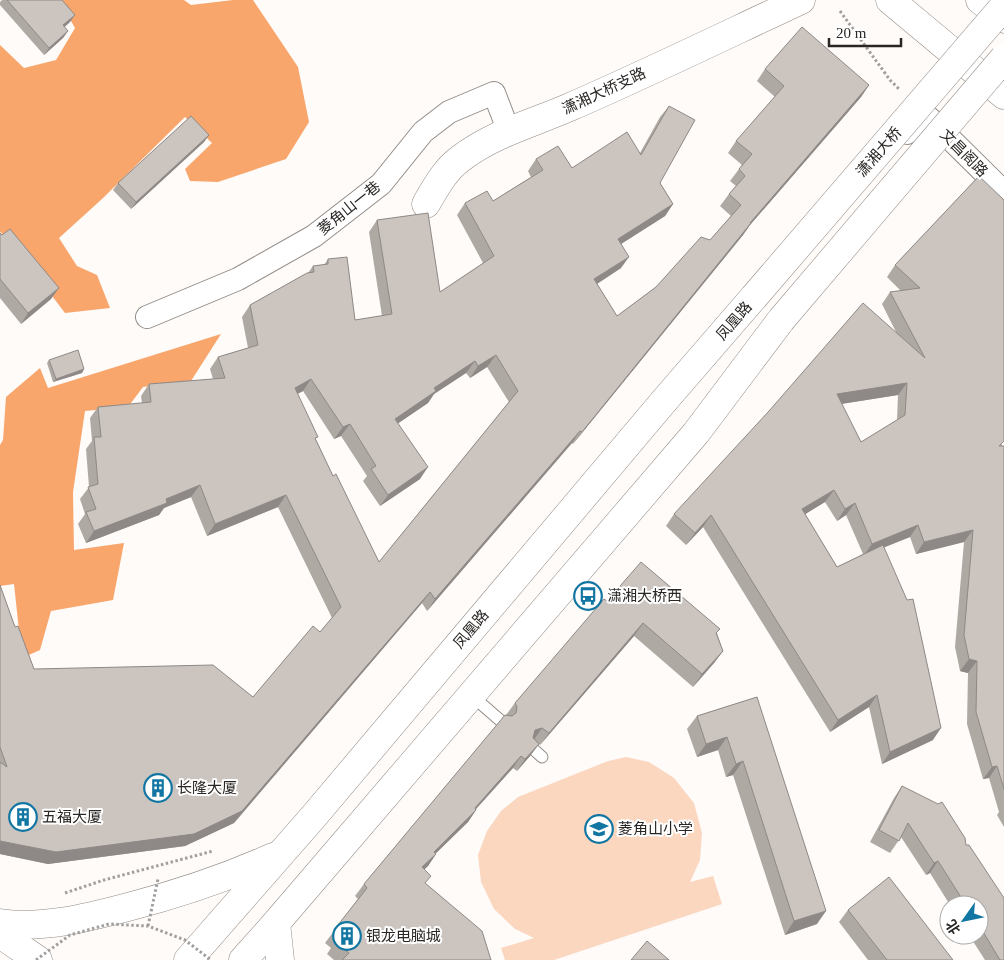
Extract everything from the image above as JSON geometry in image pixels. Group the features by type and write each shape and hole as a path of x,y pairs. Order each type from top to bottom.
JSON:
{"main road":[{"name":"潇湘大桥支路","path":"426,204 441,178 459,159 482,145 570,107 801,0"},
{"path":"890,0 1004,95"},
{"path":"980,0 1004,19"},
{"name":"潇湘大桥","path":"754,297 1004,6"},
{"path":"243,960 696,433 781,320 1004,58"},
{"name":"凤凰路","path":"188,960 326,801 754,297"},
{"path":"0,923 42,925 104,913 209,884 279,854"},
{"path":"276,923 280,960"},
{"path":"0,934 37,960"}],"street":[{"name":"菱角山一巷","path":"147,317 238,279 314,236 381,184 423,132 449,112 494,93 509,132"},
{"name":"文昌阁路","path":"924,113 1004,192"},
{"path":"853,198 924,113"}],"lane":[{"path":"471,695 501,721"},
{"path":"532,748 542,757"}],"path":[{"path":"840,11 890,80 924,113"},
{"path":"58,896 104,880 219,850"},
{"path":"148,926 158,879"},
{"path":"37,960 70,935 109,924 148,926 185,940 211,960"}],"shaded area":[{"path":"59,0 184,0 191,5 233,0 253,0 298,67 309,122 286,159 218,182 190,181 185,169 212,143 185,117 102,199 59,238 77,266 97,275 110,308 65,313 8,238 0,232 0,45 24,68 56,60 75,28"},
{"path":"221,334 191,381 143,387 128,407 85,411 73,492 74,550 124,543 113,600 51,611 40,650 22,658 14,584 0,586 0,445 3,440 6,397 40,368 48,388"},
{"name":"菱角山小学","path":"626,757 649,762 674,778 694,803 702,833 700,860 690,882 713,876 722,904 554,960 505,960 501,948 534,938 515,929 494,909 481,882 478,855 487,831 501,811 518,797 608,761"}],"building":[{"path":"7,0 62,0 75,15 63,25 68,31 49,48"},
{"path":"802,27 869,85 750,223 582,432 580,431 435,599 430,592 242,811 194,834 56,852 0,841 0,762 7,767 0,747 0,585 15,627 18,626 34,669 213,665 253,697 313,626 320,632 341,607 286,495 215,524 200,485 166,499 167,503 94,531 86,512 96,509 88,487 98,484 94,437 101,437 98,407 151,402 149,384 225,378 218,357 258,345 250,305 307,273 314,272 313,266 328,264 328,259 347,257 355,320 392,314 377,220 428,213 440,292 494,256 465,203 487,191 493,201 543,170 536,159 558,146 572,168 627,132 641,155 669,106 695,120 660,183 673,204 618,239 629,257 594,279 617,316 656,287 701,237 710,240 741,205 729,194 745,176 739,169 752,154 736,141 784,86 765,69","holes":["496,355 518,391 379,562 336,474 333,476 315,438 318,437 295,388 311,379 343,427 350,424 376,466 371,469 388,495 428,467 395,419 436,391 434,388 475,361 478,366"]},
{"path":"191,116 209,135 136,202 118,183"},
{"path":"979,176 1004,200 1004,441 999,446 1004,446 1004,789 997,766 992,767 976,712 977,661 969,659 964,635 973,530 924,542 918,525 872,544 855,503 845,509 834,490 802,509 837,567 883,545 907,600 913,599 941,728 890,752 877,695 838,720 711,515 695,533 674,514 769,411 863,303 925,358 890,292 920,288 895,265","holes":["907,383 905,415 861,442 837,394"]},
{"path":"10,229 59,288 28,313 0,279 0,233 2,235"},
{"path":"78,350 84,369 56,379 49,360"},
{"path":"641,562 720,629 716,633 723,651 702,674 643,623 549,733 542,728 535,730 533,738 539,744 525,759 521,756 475,808 476,810 434,852 436,854 422,867 431,876 425,883 482,931 491,960 342,960 349,953 336,942 340,936 334,930 367,888 364,884 505,715 512,716 516,713 517,707 515,703 604,599 607,601"},
{"path":"757,697 826,911 794,921 743,761 736,764 727,737 706,744 697,716"},
{"path":"902,786 938,804 942,802 965,838 966,845 969,845 1004,898 1004,960 1000,960 989,942 989,895 960,895 938,861 934,863 908,823 899,841 879,830"},
{"path":"889,877 939,942 939,945 941,945 953,960 887,960 848,910"},
{"path":"647,941 669,960 631,960"}],"place":[{"name":"潇湘大桥西","path":"588,596"},
{"name":"长隆大厦","path":"158,788"},
{"name":"五福大厦","path":"23,817"},
{"name":"菱角山小学","path":"599,829"},
{"name":"银龙电脑城","path":"347,936"}]}
